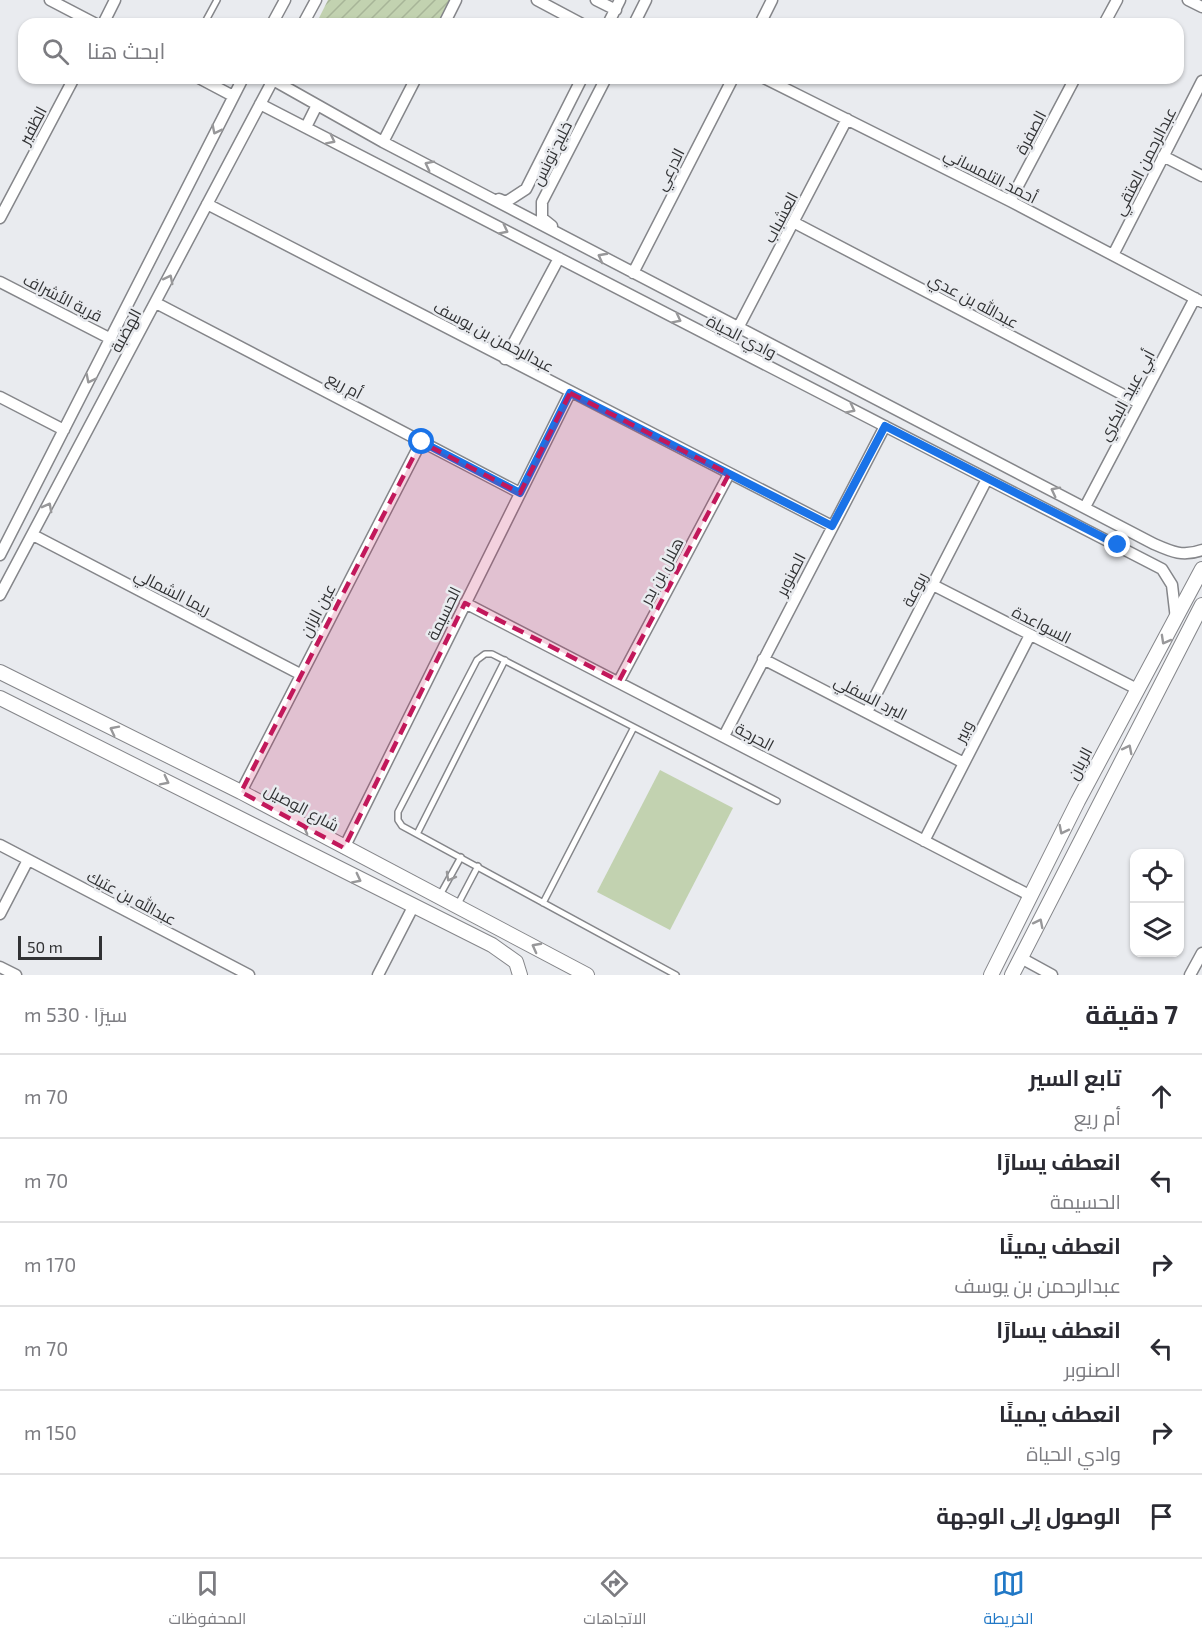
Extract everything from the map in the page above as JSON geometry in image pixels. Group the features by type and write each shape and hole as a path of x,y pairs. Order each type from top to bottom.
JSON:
{"street":[{"path":"50,0 84,18"},
{"path":"106,18 115,0"},
{"path":"275,18 285,0"},
{"path":"306,18 316,0"},
{"path":"447,18 456,0"},
{"path":"596,0 618,5"},
{"path":"637,18 646,0"},
{"path":"763,18 772,0"},
{"path":"1107,18 1117,0"},
{"path":"1188,0 1202,7"},
{"path":"541,1 556,4 574,18"},
{"name":"عبدالرحمن العتقي","path":"1113,255 1202,81"},
{"name":"الظفير","path":"0,218 71,84"},
{"path":"210,84 233,96"},
{"name":"الهضبة","path":"0,555 240,84"},
{"name":"الهضبة","path":"1,589 33,535 271,84"},
{"name":"وادي الحياة","path":"282,84 383,142 563,237 1140,536 1176,554 1191,554 1202,550"},
{"path":"383,142 413,84"},
{"name":"خليج تونس","path":"484,194 506,201 526,189 579,84"},
{"name":"خليج تونس","path":"563,237 542,218 542,202 603,84"},
{"name":"الدرعي","path":"633,273 730,84"},
{"name":"أحمد التلمساني","path":"776,84 1010,201 1199,300"},
{"name":"الصفرة","path":"1010,201 1073,84"},
{"name":"وادي الحياة","path":"260,104 1162,568 1172,585 1176,620"},
{"path":"306,128 317,105"},
{"name":"العشباب","path":"738,328 795,223 847,119"},
{"path":"1163,156 1202,176"},
{"name":"عبدالرحمن بن يوسف","path":"207,204 832,526"},
{"name":"عبدالله بن عدي","path":"795,223 1138,403"},
{"path":"506,359 559,258"},
{"name":"قرية الأشراف","path":"0,282 111,339"},
{"name":"أبي عبيد البكري","path":"1085,507 1138,403 1199,300"},
{"name":"أم ريع","path":"156,303 520,493"},
{"name":"الحسيمة","path":"344,848 570,393"},
{"path":"0,397 64,430"},
{"name":"الصنوبر","path":"724,736 885,426"},
{"name":"عين الزان","path":"241,792 422,442"},
{"name":"هلال بن بدر","path":"619,681 729,474"},
{"name":"ربوعة","path":"867,712 987,479"},
{"name":"ريما الشمالي","path":"33,535 300,674"},
{"path":"1132,552 1140,536"},
{"name":"الريان","path":"991,975 1078,801 1202,569"},
{"name":"السواعدة","path":"933,585 1137,689"},
{"name":"الحرجة","path":"465,603 1031,896"},
{"path":"1012,975 1202,605"},
{"name":"وبير","path":"924,841 1030,635"},
{"name":"البرد السفلي","path":"763,659 964,763"},
{"name":"شارع الوصيل","path":"0,672 241,792 587,975"},
{"path":"0,698 501,951 516,962 520,975"},
{"path":"130,764 140,743"},
{"path":"1078,801 1096,812"},
{"name":"عبدالله بن عتيك","path":"0,845 249,975"},
{"path":"0,914 28,860"},
{"path":"378,975 413,907"},
{"path":"1190,975 1202,953"},
{"path":"1021,958 1052,975"},
{"path":"0,967 16,975"}],"lane":[{"path":"207,18 217,0"},
{"path":"676,975 402,826 398,820 398,812 477,660 492,654 505,660 633,729 777,801"},
{"path":"417,834 505,660"},
{"path":"543,903 633,729"},
{"path":"439,897 461,857"},
{"path":"457,906 478,866"}],"highlighted area":[{"path":"570,393 729,474 619,681 465,603 344,848 241,792 421,442 520,493"}],"green space":[{"path":"328,0 452,0 443,18 319,18"},
{"path":"660,770 733,808 670,930 597,892"}],"route":[{"path":"422,442 520,493 570,393 832,526 885,426 1118,545"}]}
